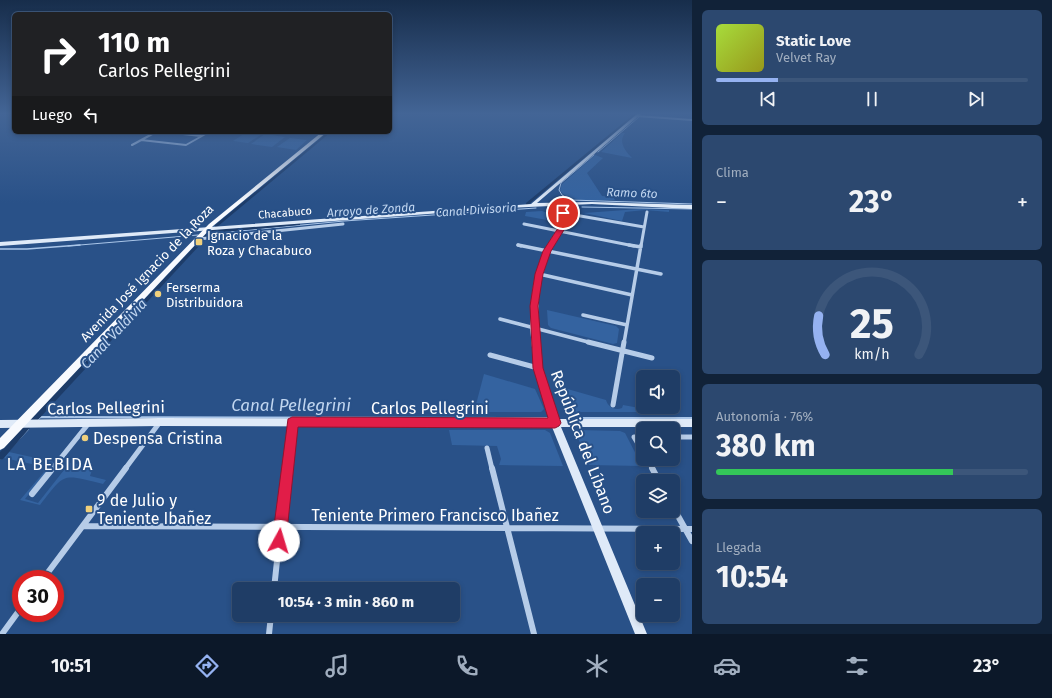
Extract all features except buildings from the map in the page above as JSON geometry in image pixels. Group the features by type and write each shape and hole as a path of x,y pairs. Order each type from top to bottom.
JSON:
{"main road":[{"name":"Avenida José Ignacio de la Roza","path":"0,445 202,239 207,230 311,144"}],"street":[{"path":"173,144 186,145 188,144"},
{"path":"532,205 604,144"},
{"name":"Chacabuco","path":"0,244 532,205 592,203 692,207"},
{"path":"614,405 647,212"},
{"path":"563,213 644,227"},
{"name":"República del Líbano","path":"563,213 565,221 547,251 539,274 534,306 534,327 538,368 555,423 641,634"},
{"path":"202,239 342,224"},
{"path":"524,224 641,247"},
{"path":"518,245 661,274"},
{"path":"539,274 632,295"},
{"path":"583,315 627,325"},
{"path":"500,318 652,358"},
{"path":"490,355 538,368"},
{"path":"50,570 160,422"},
{"name":"Carlos Pellegrini","path":"0,424 160,422 692,423"},
{"path":"275,582 292,422"},
{"path":"32,494 90,423"},
{"path":"680,437 692,437"},
{"path":"487,448 534,634"},
{"path":"680,517 689,530 692,541"},
{"name":"Teniente Primero Francisco Ibañez","path":"83,526 689,530"},
{"path":"2,634 12,620"},
{"path":"269,634 270,622"}],"shaded area":[{"path":"252,144 276,144 272,147"},
{"path":"282,144 303,144 296,150 277,147"},
{"path":"610,144 622,144 632,158 601,152"},
{"path":"595,155 603,158 587,173 602,196 613,197 615,200 585,200 570,197 564,194 560,190 562,184"},
{"path":"639,209 669,210 669,212 645,210 625,212 622,221 584,213"},
{"path":"542,211 553,215 558,222 525,216 526,212"},
{"path":"547,310 616,326 619,329 617,343 613,344 551,328 548,325"},
{"path":"484,374 535,389 544,409 541,412 474,412"},
{"path":"557,386 606,400 608,405 614,409 622,408 623,405 636,407 636,412 574,412 568,409"},
{"path":"449,430 545,430 550,433 563,466 499,465 501,459 497,446 452,445"},
{"path":"577,430 620,431 625,433 636,454 636,466 589,465 576,433"},
{"path":"9,452 54,462 25,499 38,503 64,470 66,462 93,467 90,476 106,480 103,484 79,478 66,478 55,486 40,505 20,500 44,472 41,466 4,458"}],"waterway":[{"name":"Canal Valdivia","path":"216,226 316,144"},
{"name":"Canal Divisoria","path":"527,204 600,144"},
{"path":"598,152 608,144"},
{"name":"Ramo 6to","path":"594,155 561,183 559,190 562,195 571,200 692,204"},
{"name":"Arroyo de Zonda","path":"582,207 692,209"},
{"name":"Arroyo de Zonda","path":"208,234 344,221 536,208"},
{"name":"Arroyo de Zonda","path":"210,232 299,224"},
{"name":"Canal Valdivia","path":"34,420 210,232"},
{"name":"Arroyo de Zonda","path":"78,245 198,235"},
{"name":"Arroyo de Zonda","path":"0,249 27,249 78,245"},
{"name":"Arroyo de Zonda","path":"68,246 78,245"},
{"name":"Canal Pellegrini","path":"36,420 41,417 548,418"},
{"name":"Canal Pellegrini","path":"572,418 692,418"},
{"name":"Canal Pellegrini","path":"0,457 26,428"},
{"name":"Canal Pellegrini","path":"0,459 28,429"}],"place":[{"name":"Ignacio de la Roza y Chacabuco","path":"199,242"},
{"name":"Ferserma Distribuidora","path":"158,294"},
{"name":"Despensa Cristina","path":"85,438"},
{"name":"9 de Julio y Teniente Ibañez","path":"89,509"}],"district":[{"name":"LA BEBIDA","path":"50,464"}],"route":[{"path":"279,541 292,422 555,423 552,408 541,381 538,368 534,327 534,306 539,274 547,251 565,221 563,213"}]}
